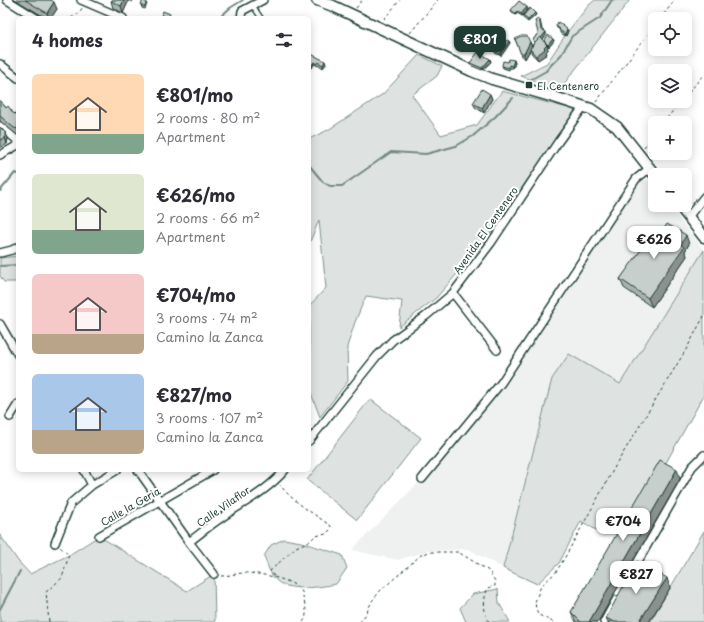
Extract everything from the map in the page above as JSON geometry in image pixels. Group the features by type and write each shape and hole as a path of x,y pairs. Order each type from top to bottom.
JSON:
{"main road":[{"path":"317,0 492,79 588,108 617,127 650,168"},
{"path":"684,212 704,237"}],"street":[{"path":"7,0 33,16"},
{"path":"241,16 242,11 263,0"},
{"path":"83,1 118,16"},
{"path":"0,64 16,76"},
{"name":"Avenida El Centenero","path":"311,438 377,356 394,340 453,293 491,243 558,142 588,108"},
{"path":"0,126 16,139"},
{"path":"0,155 16,146"},
{"path":"422,479 501,382 636,179 648,173"},
{"path":"688,217 704,197"},
{"path":"0,253 16,248"},
{"path":"453,293 497,350"},
{"path":"1,328 16,351"},
{"path":"10,417 16,407"},
{"path":"631,575 692,467 704,455"},
{"path":"85,472 92,485"},
{"path":"55,543 71,503 92,485 115,472"},
{"path":"139,472 189,542 214,574"},
{"name":"Calle la Geria","path":"99,536 209,472"},
{"name":"Calle Vilaflor","path":"189,542 276,480 283,472"},
{"path":"604,622 619,595"}],"lane":[{"path":"252,6 260,16"}],"path":[{"path":"377,27 400,0"},
{"path":"405,40 438,0"},
{"path":"666,12 675,0"},
{"path":"74,16 80,12 83,1"},
{"path":"588,108 602,93 648,34"},
{"path":"692,89 704,74"},
{"path":"669,116 675,108"},
{"path":"638,153 648,141"},
{"path":"553,622 539,615 536,609 535,602 541,586 556,572 564,559 617,463 704,316"},
{"path":"274,576 270,571 296,547 310,541 315,536 326,534 330,530 331,526 298,503 276,480"},
{"path":"49,622 46,592 62,578 69,555 55,543"},
{"path":"360,622 366,614 372,601 380,591 421,555 429,552 458,552 489,570 495,581 495,586 488,588 484,596 486,617 489,622"},
{"path":"214,574 217,576 258,573 274,576 292,584 302,592 306,610 304,622"}],"shaded area":[{"path":"595,0 630,0 559,90 521,76 547,63 568,31 589,5"},
{"path":"419,55 442,66 437,76 412,95 441,135 477,125 502,91 576,110 483,244 436,298 399,327 402,301 366,296 355,322 347,347 348,381 320,417 311,393 311,304 326,288 319,220 311,239 311,138 328,130 383,94"},
{"path":"636,179 648,181 648,212 674,212 704,250 620,384 569,355 552,379 503,568 468,549 428,551 398,560 352,550 422,479 501,383"},
{"path":"704,250 704,395 627,532 613,509 596,530 581,521 559,563 537,584 503,568 552,379 569,354 620,384"},
{"path":"16,256 16,282 4,282 0,276 0,258"},
{"path":"370,399 421,438 357,520 307,480"},
{"path":"704,531 704,622 650,622"},
{"path":"0,535 18,561 30,574 69,555 99,536 187,591 214,574 215,621 0,622"},
{"path":"284,539 301,542 342,555 347,568 336,584 297,588 282,584 272,576 264,556 271,545"},
{"path":"498,589 499,603 510,622 466,622 460,608 473,594"}],"building":[{"path":"25,0 51,0 54,2 47,13"},
{"path":"124,0 121,6 111,1"},
{"path":"143,0 147,2 145,7 141,5"},
{"path":"519,1 527,7 521,14 517,11 515,13 511,10"},
{"path":"530,8 535,13 528,20 523,16"},
{"path":"163,11 170,14 170,16 161,16"},
{"path":"539,18 541,29 546,32 535,42 533,40 538,33 535,21"},
{"path":"558,22 567,29 565,34 556,26"},
{"path":"548,35 553,39 548,45 544,41"},
{"path":"521,36 527,36 530,42 524,54 521,54 515,39"},
{"path":"540,37 547,45 544,48 545,49 536,56 530,49"},
{"path":"507,40 509,41 500,54 495,51 498,46 501,47"},
{"path":"478,52 490,59 482,68 470,63"},
{"path":"311,54 325,61 323,65 318,62 317,64 314,62 311,66"},
{"path":"509,59 514,60 512,66 509,65 509,68 502,66 503,61 508,62"},
{"path":"482,89 490,94 482,108 473,103"},
{"path":"0,100 6,108 8,106 14,114 16,114 16,128 14,128 0,116"},
{"path":"0,127 5,132 5,138 0,140"},
{"path":"667,224 686,235 681,245 684,247 648,298 620,279 656,229 662,232"},
{"path":"660,460 677,469 589,622 581,622 571,612"},
{"path":"637,561 667,578 639,622 614,622 606,618"}],"waterway":[{"path":"221,16 230,8 243,0"},
{"path":"530,80 546,71 561,55 572,36 600,18 612,0"},
{"path":"311,167 323,182 330,186 342,186 391,152 426,154 456,146 473,136 495,117 513,98"},
{"path":"0,191 16,173"},
{"path":"0,266 16,265"},
{"path":"0,609 20,571"}],"place":[{"name":"El Centenero","path":"529,85"}]}
